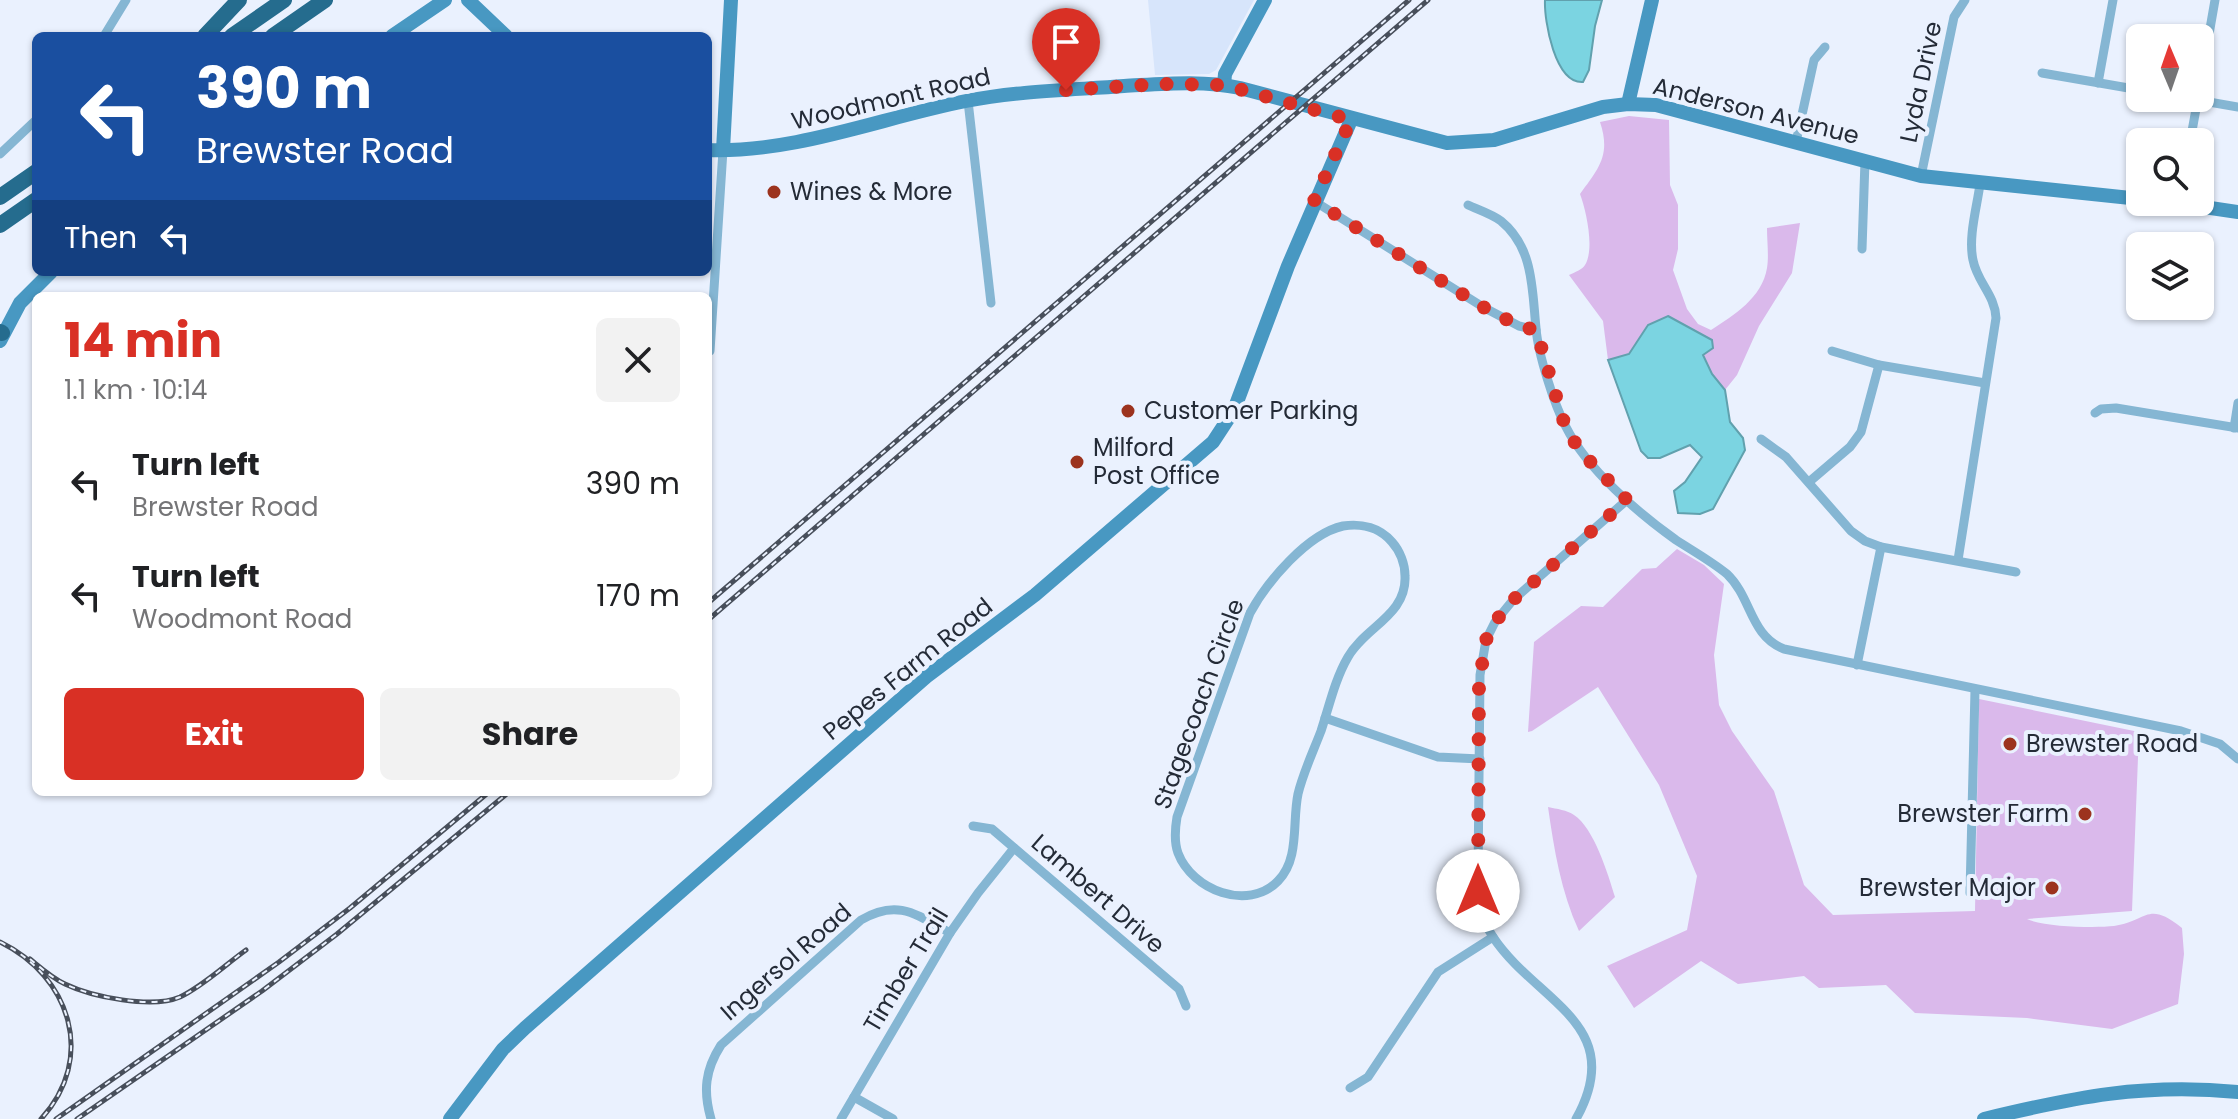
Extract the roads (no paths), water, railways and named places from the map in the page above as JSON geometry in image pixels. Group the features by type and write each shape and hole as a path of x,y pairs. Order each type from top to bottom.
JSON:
{"highway":[{"path":"209,32 239,0"},
{"path":"238,32 284,0"},
{"path":"279,32 325,0"},
{"path":"0,197 32,175"},
{"path":"0,225 32,203"}],"main road":[{"path":"398,32 445,0"},
{"path":"468,0 502,32"},
{"path":"716,150 731,0"},
{"path":"1224,85 1225,74 1265,0"},
{"path":"1628,104 1643,27 1652,0"},
{"name":"Woodmont Road","path":"716,150 768,149 968,101 1066,90 1160,84 1224,85 1274,98"},
{"name":"Anderson Avenue","path":"1274,98 1435,142 1458,144 1494,140 1591,110 1628,104 1656,105 1921,176 2126,198"},
{"path":"1314,201 1351,120"},
{"name":"Pepes Farm Road","path":"450,1119 503,1049 525,1028 935,669 1026,602 1213,442 1234,410 1314,201"},
{"path":"2214,208 2238,212"},
{"path":"1,335 20,303 47,276"},
{"path":"1984,1119 2019,1115 2120,1091 2177,1088 2238,1092"}],"street":[{"path":"106,32 126,0"},
{"name":"Lyda Drive","path":"1921,176 1954,17 1965,0"},
{"path":"2098,83 2113,0"},
{"path":"2211,24 2215,0"},
{"path":"1796,142 1814,60 1825,47"},
{"path":"2042,73 2126,88"},
{"path":"968,101 991,303"},
{"path":"2214,102 2238,107"},
{"path":"0,154 32,124"},
{"path":"712,292 716,150"},
{"path":"1862,249 1865,161"},
{"path":"1958,560 1996,318 1995,303 1973,260 1980,184"},
{"path":"1314,201 1483,307 1519,326 1536,330"},
{"path":"1468,205 1503,222 1522,249 1529,265 1536,330 1566,429 1581,452 1627,500 1729,576 1767,640 1784,649 2181,731 2220,744 2238,759"},
{"path":"1832,351 1879,365 1985,383"},
{"path":"1809,482 1850,447 1861,432 1879,365"},
{"path":"2095,413 2101,409 2116,408 2236,428 2238,403"},
{"path":"1761,439 1786,457 1851,531 1865,541 1881,547 2016,572"},
{"path":"1576,1119 1588,1097 1592,1079 1592,1059 1587,1041 1575,1022 1507,955 1493,937 1478,891 1480,667 1486,640 1495,622 1513,600 1627,500"},
{"name":"Stagecoach Circle","path":"1343,526 1363,526 1382,533 1398,550 1405,568 1404,588 1395,609 1356,644 1347,658 1325,718 1299,790 1291,858 1275,884 1254,895 1235,896 1213,889 1185,867 1177,852 1177,817 1250,613 1269,582 1323,534 1343,526"},
{"path":"1857,665 1881,547"},
{"path":"1970,893 1975,690"},
{"path":"1325,718 1438,757 1480,759"},
{"name":"Lambert Drive","path":"973,826 992,829 1179,989 1186,1006"},
{"name":"Timber Trail","path":"841,1119 950,933 1014,848"},
{"name":"Ingersol Road","path":"711,1119 706,1078 721,1045 861,920 878,912 906,910 950,933"},
{"path":"1350,1088 1368,1077 1438,972 1493,937"},
{"path":"854,1097 893,1119"}],"water":[{"path":"1545,0 1602,0 1589,70 1583,82 1573,80 1558,62 1549,36"},
{"path":"1668,316 1712,340 1713,348 1703,355 1712,374 1725,390 1730,422 1743,438 1745,450 1713,509 1700,514 1678,513 1674,491 1685,482 1702,457 1690,445 1660,458 1648,458 1641,451 1608,360 1629,354 1648,325"}],"railway":[{"path":"712,600 1409,0"},
{"path":"712,617 1428,0"},
{"path":"56,1119 279,962 350,908 484,796"},
{"path":"77,1119 262,991 337,934 504,796"},
{"path":"0,942 24,957 44,975 68,1020 71,1045 68,1070 58,1095 41,1119"},
{"path":"30,959 56,979 77,989 122,1000 154,1002 189,992 246,950"}],"place":[{"name":"Wines & More","path":"774,192"},
{"name":"Customer Parking","path":"1128,411"},
{"name":"Milford Post Office","path":"1077,462"},
{"name":"Brewster Road","path":"2010,744"},
{"name":"Brewster Farm","path":"2085,814"},
{"name":"Brewster Major","path":"2052,888"}]}
